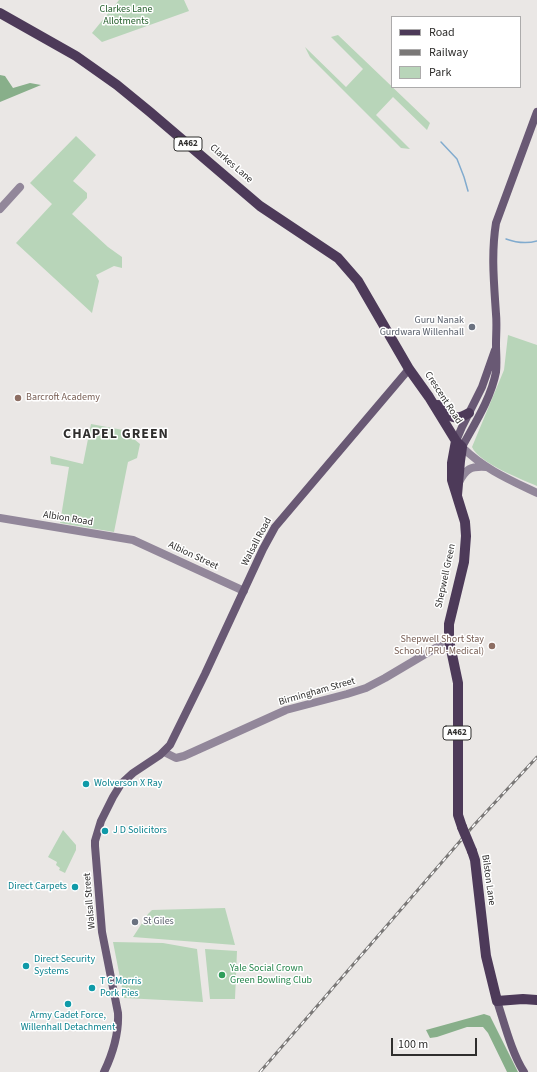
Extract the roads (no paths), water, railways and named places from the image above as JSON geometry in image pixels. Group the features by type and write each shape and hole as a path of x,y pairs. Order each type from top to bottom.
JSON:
{"main road":[{"name":"Clarkes Lane","path":"0,13 76,56 111,81 150,112 260,206 338,258 358,281 409,369"},
{"path":"459,444 486,401 494,380 497,360 492,258 493,240 496,223 537,112"},
{"path":"459,444 469,412 487,376 496,347"},
{"name":"Crescent Road","path":"409,369 459,444"},
{"name":"Walsall Road","path":"164,752 176,734 271,534 282,517 409,369"},
{"name":"A462","path":"429,397 452,417 463,417 469,412"},
{"name":"Shepwell Green","path":"457,495 459,444"},
{"name":"Shepwell Green","path":"449,640 451,614 466,550 465,522 454,488 451,472 453,453 459,444"},
{"name":"Bilston Lane","path":"449,640 458,682 458,815 474,860 486,956 497,1001 508,1035 520,1066 524,1072"},
{"name":"Walsall Street","path":"104,1072 111,1056 119,1025 101,921 95,841 106,810 121,784 133,773 164,752"},
{"path":"497,1001 523,999 537,1000"}],"street":[{"path":"0,209 20,187"},
{"path":"459,444 474,459 486,468 537,493"},
{"path":"458,484 468,469 476,466 486,468"},
{"name":"Albion Road","path":"0,518 133,540"},
{"name":"Albion Street","path":"133,540 244,591"},
{"name":"Birmingham Street","path":"164,752 176,758 184,756 286,710 366,688 449,640"}],"waterway":[{"path":"441,142 457,159 468,191"},
{"path":"506,239 522,243 537,241"}],"railway":[{"path":"260,1072 475,824 537,757"}],"place":[{"name":"Guru Nanak Gurdwara Willenhall","path":"472,327"},
{"name":"Barcroft Academy","path":"18,398"},
{"name":"Shepwell Short Stay School (PRU-Medical)","path":"492,646"},
{"name":"Wolverson X Ray","path":"86,784"},
{"name":"J D Solicitors","path":"105,831"},
{"name":"Direct Carpets","path":"75,887"},
{"name":"St Giles","path":"135,922"},
{"name":"Direct Security Systems","path":"26,966"},
{"name":"Yale Social Crown Green Bowling Club","path":"222,975"},
{"name":"T C Morris Pork Pies","path":"92,988"},
{"name":"Army Cadet Force, Willenhall Detachment","path":"68,1004"}],"district":[{"name":"CHAPEL GREEN","path":"116,435"}],"park label":[{"name":"Clarkes Lane Allotments","path":"126,16"}]}
